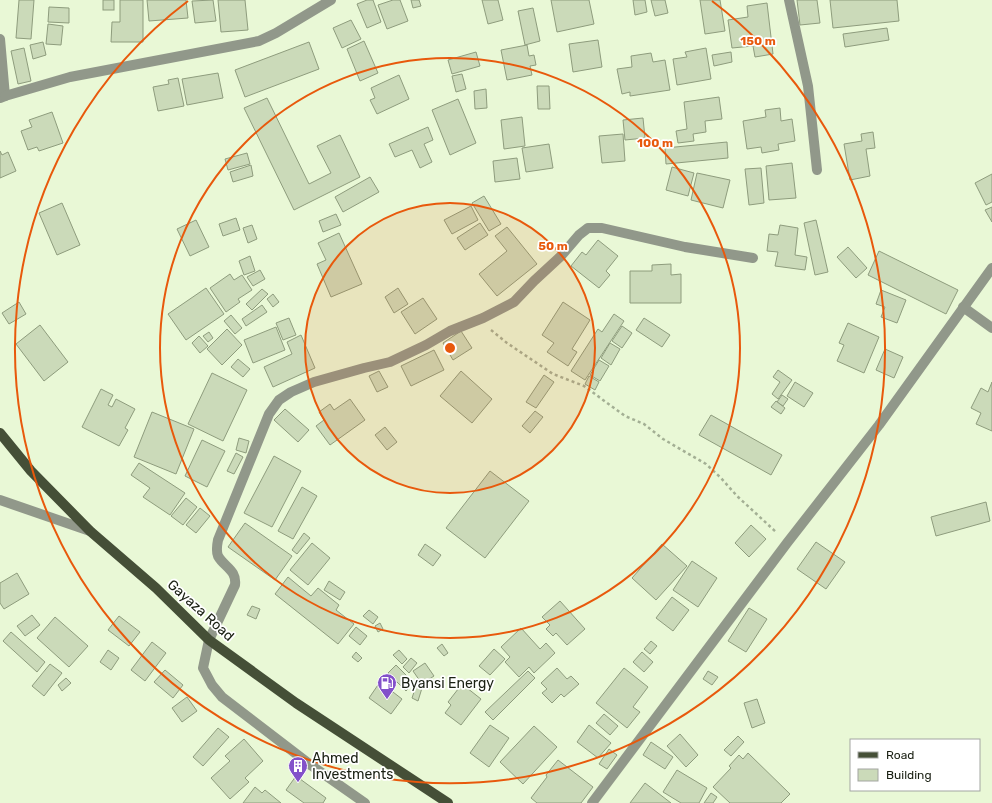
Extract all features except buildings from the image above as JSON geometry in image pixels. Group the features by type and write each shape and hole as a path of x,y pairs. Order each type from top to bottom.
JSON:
{"main road":[{"name":"Gayaza Road","path":"0,433 31,471 90,531 156,588 209,640 296,703 448,803"}],"street":[{"path":"0,39 2,97 70,77 259,41 276,33 331,0"},
{"path":"789,0 808,86 817,170"},
{"path":"365,803 312,766 222,697 212,685 203,668 209,640 235,585 233,574 218,555 218,540 269,414 279,400 291,392 314,382 390,362 426,345 450,331 483,318 514,302 561,256 579,235 588,228 602,228 685,247 753,258"},
{"path":"592,803 787,542 878,425 992,268"},
{"path":"963,307 992,328"},
{"path":"0,500 90,531"}],"path":[{"path":"483,318 494,333 553,374 584,386 625,416 644,424 663,439 706,464 737,496 787,542"}],"place":[{"name":"Byansi Energy","path":"387,700"},
{"name":"Ahmed Investments","path":"298,783"}]}
